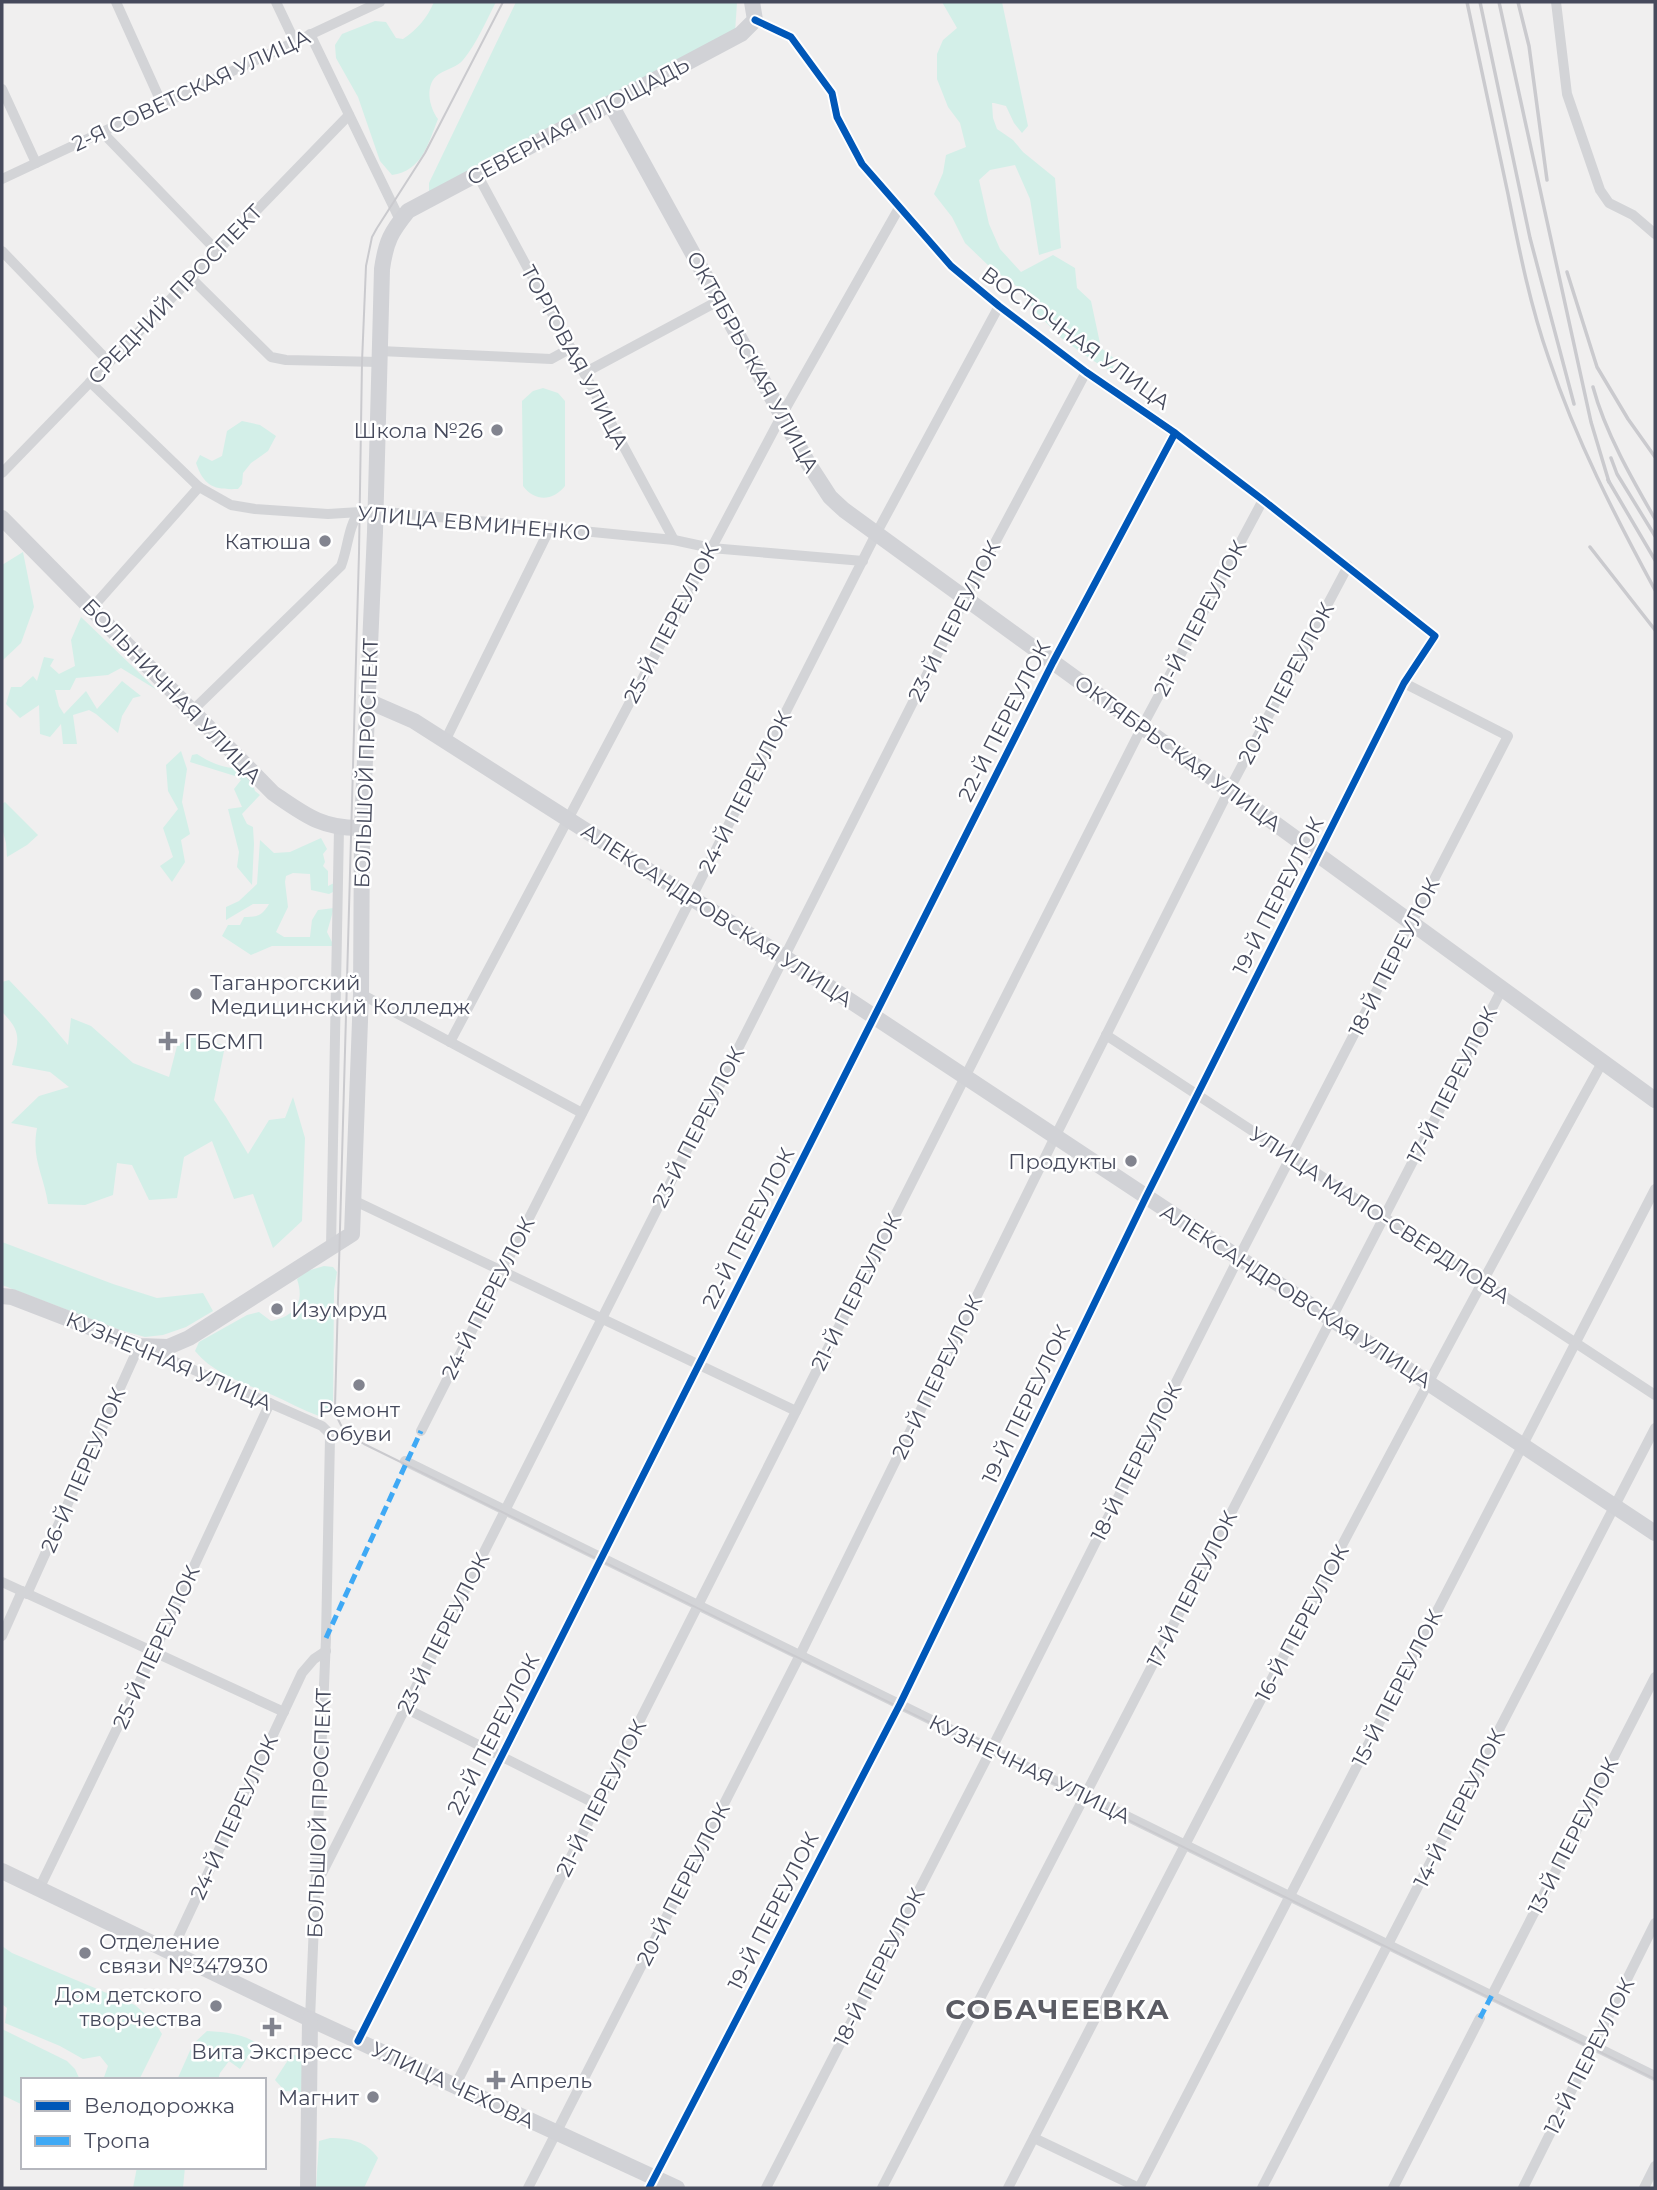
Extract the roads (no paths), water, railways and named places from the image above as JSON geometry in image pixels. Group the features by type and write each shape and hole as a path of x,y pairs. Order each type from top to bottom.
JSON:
{"main road":[{"path":"752,2 755,20"},
{"name":"СЕВЕРНАЯ ПЛОЩАДЬ","path":"382,269 385,250 393,229 408,211 741,34 755,20"},
{"name":"ОКТЯБРЬСКАЯ УЛИЦА","path":"610,103 808,463 830,497 876,534 1655,1100"},
{"name":"БОЛЬШОЙ ПРОСПЕКТ","path":"139,1346 168,1347 188,1338 352,1234 355,1201 362,828 368,701 368,511 380,357 382,269"},
{"name":"БОЛЬНИЧНАЯ УЛИЦА","path":"2,518 273,793 310,819 339,828 362,828"},
{"name":"АЛЕКСАНДРОВСКАЯ УЛИЦА","path":"368,701 414,722 692,897 1655,1533"},
{"name":"КУЗНЕЧНАЯ УЛИЦА","path":"2,1296 12,1297 139,1346"},
{"name":"УЛИЦА ЧЕХОВА","path":"2,1871 310,2019 556,2133 652,2183 677,2188"},
{"name":"БОЛЬШОЙ ПРОСПЕКТ","path":"308,2188 310,2019"}],"street":[{"path":"116,2 162,104"},
{"path":"276,2 295,42"},
{"name":"2-Я СОВЕТСКАЯ УЛИЦА","path":"2,179 380,2"},
{"path":"1556,2 1567,94 1601,190 1609,203 1633,215 1655,234"},
{"name":"ВОСТОЧНАЯ УЛИЦА","path":"755,20 791,37 832,93 837,117 862,164 951,266 1086,372 1175,433 1263,500 1435,636"},
{"path":"310,34 400,220"},
{"path":"2,89 36,163"},
{"name":"СРЕДНИЙ ПРОСПЕКТ","path":"2,473 349,115"},
{"path":"102,132 217,251"},
{"name":"ТОРГОВАЯ УЛИЦА","path":"477,174 674,540"},
{"name":"25-Й ПЕРЕУЛОК","path":"450,1041 782,414 899,208"},
{"path":"2,251 109,362"},
{"path":"191,278 271,357 286,360 380,357 551,359 571,348"},
{"path":"584,373 720,300"},
{"name":"24-Й ПЕРЕУЛОК","path":"421,1431 876,534 999,306"},
{"name":"23-Й ПЕРЕУЛОК","path":"316,1885 965,599 1086,372"},
{"name":"УЛИЦА ЕВМИНЕНКО","path":"90,382 199,487 231,505 328,514 368,511 674,540 711,548 863,561"},
{"name":"22-Й ПЕРЕУЛОК","path":"358,2041 1053,662 1175,433"},
{"path":"92,608 199,487"},
{"name":"21-Й ПЕРЕУЛОК","path":"455,2086 1142,727 1263,500"},
{"path":"191,712 341,566 347,551 352,521 368,511"},
{"path":"445,741 550,528"},
{"name":"20-Й ПЕРЕУЛОК","path":"528,2188 800,1655 1229,790 1348,566"},
{"name":"19-Й ПЕРЕУЛОК","path":"652,2183 900,1704 1146,1198 1404,683 1435,636"},
{"name":"18-Й ПЕРЕУЛОК","path":"765,2188 991,1749 1238,1259 1508,737 1404,683"},
{"name":"БОЛЬШОЙ ПРОСПЕКТ","path":"331,1247 339,828"},
{"name":"17-Й ПЕРЕУЛОК","path":"882,2188 1502,989"},
{"path":"360,994 582,1113"},
{"name":"УЛИЦА МАЛО-СВЕРДЛОВА","path":"1106,1035 1655,1395"},
{"name":"16-Й ПЕРЕУЛОК","path":"1008,2188 1185,1844 1482,1281 1603,1061"},
{"name":"15-Й ПЕРЕУЛОК","path":"1139,2188 1655,1189"},
{"path":"355,1201 796,1411"},
{"path":"188,1338 182,1355 191,1370"},
{"name":"КУЗНЕЧНАЯ УЛИЦА","path":"139,1346 322,1426 330,1437"},
{"name":"26-Й ПЕРЕУЛОК","path":"2,1636 139,1346"},
{"name":"25-Й ПЕРЕУЛОК","path":"39,1889 154,1652 270,1403"},
{"name":"14-Й ПЕРЕУЛОК","path":"1262,2188 1655,1428"},
{"name":"БОЛЬШОЙ ПРОСПЕКТ","path":"310,2019 326,1651 330,1437"},
{"name":"КУЗНЕЧНАЯ УЛИЦА","path":"405,1461 1655,2076"},
{"path":"2,1582 284,1712"},
{"name":"24-Й ПЕРЕУЛОК","path":"171,1952 302,1673 314,1659 326,1651"},
{"name":"13-Й ПЕРЕУЛОК","path":"1492,1995 1655,1677"},
{"path":"405,1708 598,1805"},
{"name":"12-Й ПЕРЕУЛОК","path":"1522,2188 1655,1923"},
{"path":"1393,2188 1480,2018"},
{"path":"1034,2138 1139,2188"},
{"path":"1644,2188 1655,2166"}],"tram line":[{"path":"503,2 425,153 372,237 366,266 335,1407 341,1425 364,1444 1655,2079"}],"railway":[{"path":"1467,2 1521,256 1542,339 1584,448 1655,590"},
{"path":"1480,2 1530,238 1574,404"},
{"path":"1499,2 1591,422 1609,482"},
{"path":"1518,2 1529,46 1547,180"},
{"path":"1567,272 1597,367 1628,419 1655,457"},
{"path":"1593,387 1612,438 1655,519"},
{"path":"1611,458 1617,474 1655,536"},
{"path":"1608,480 1655,560"},
{"path":"1590,547 1655,630"}],"place":[{"name":"Школа №26","path":"497,430"},
{"name":"Катюша","path":"325,541"},
{"name":"Таганрогский Медицинский Колледж","path":"196,994"},
{"name":"ГБСМП","path":"168,1041"},
{"name":"Продукты","path":"1131,1161"},
{"name":"Изумруд","path":"277,1309"},
{"name":"Ремонт обуви","path":"359,1385"},
{"name":"Отделение связи №347930","path":"85,1953"},
{"name":"Дом детского творчества","path":"216,2006"},
{"name":"Вита Экспресс","path":"272,2027"},
{"name":"Апрель","path":"496,2080"},
{"name":"Магнит","path":"373,2097"}],"district":[{"name":"СОБАЧЕЕВКА","path":"1058,2009"}]}
